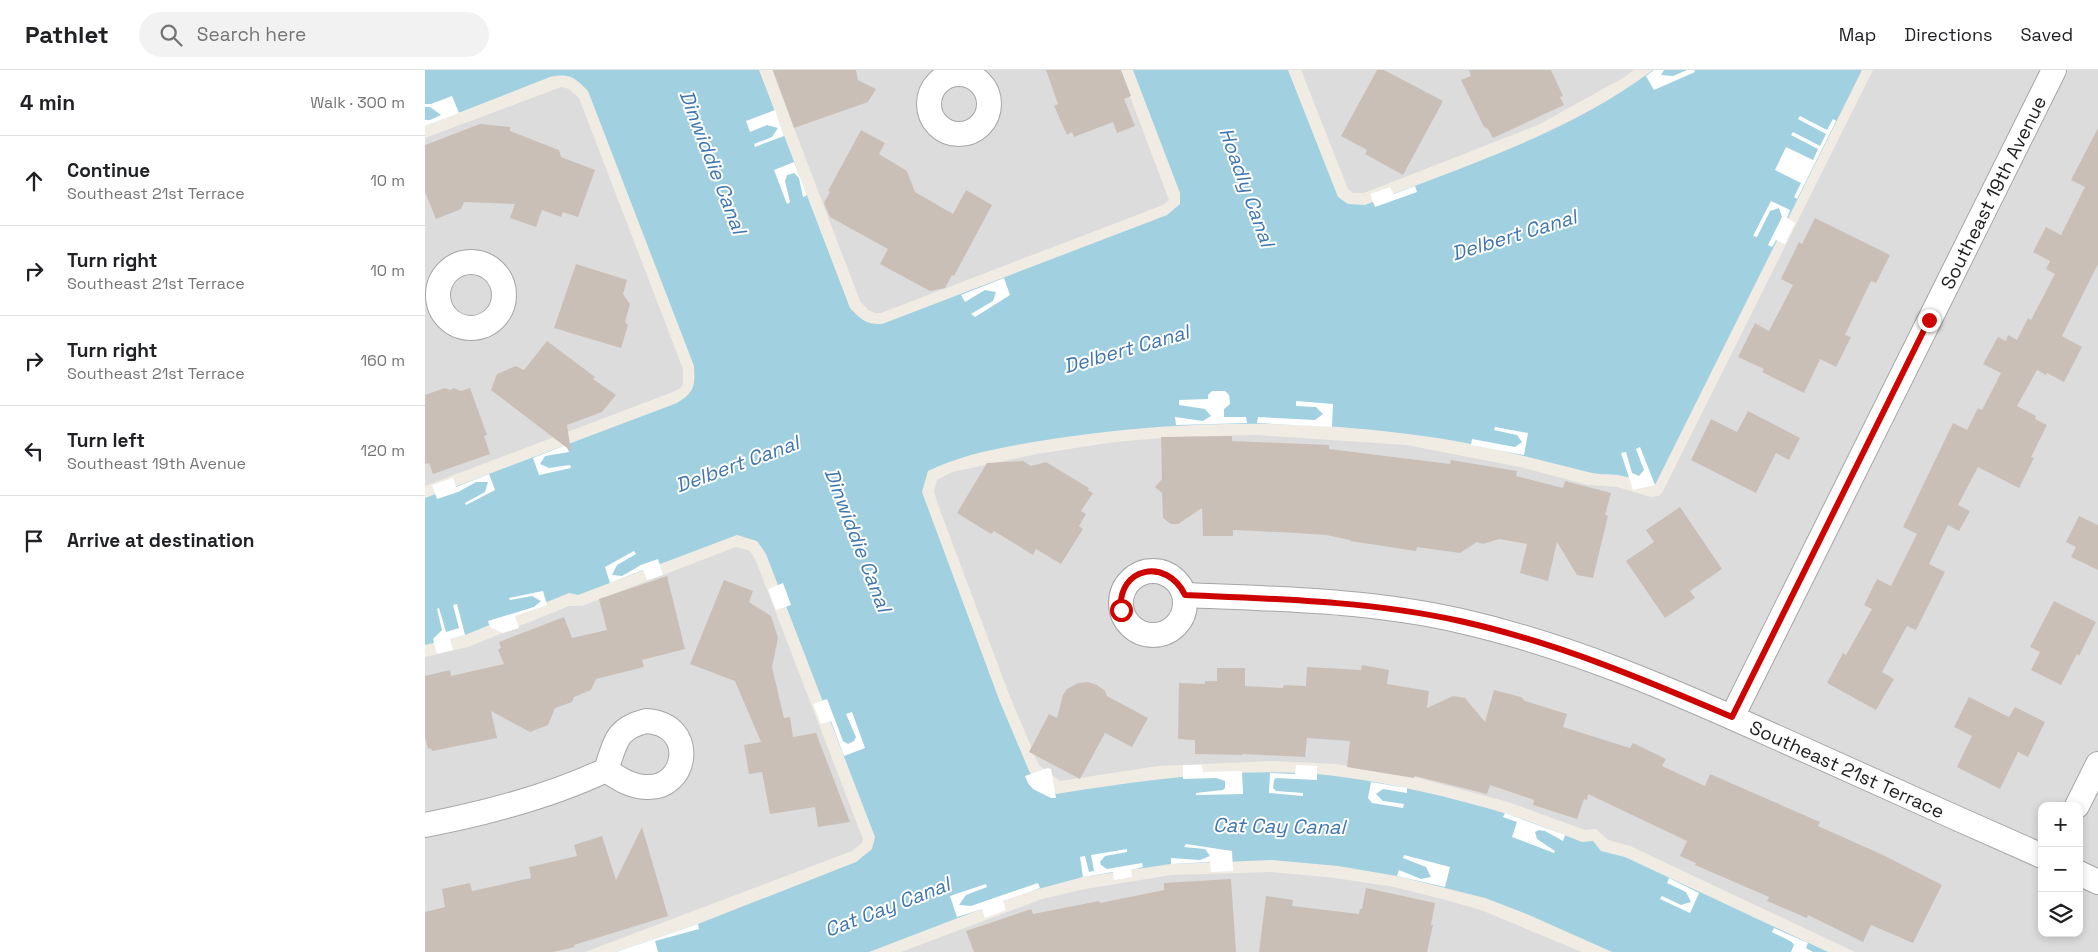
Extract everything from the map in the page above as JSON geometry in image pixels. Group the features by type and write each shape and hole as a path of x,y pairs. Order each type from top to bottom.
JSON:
{"street":[{"name":"Southeast 19th Avenue","path":"1732,717 2054,70"},
{"name":"Southeast 21st Terrace","path":"1185,595 1361,605 1461,621 1573,652 1732,717 2038,854"},
{"path":"2079,802 2098,764"},
{"path":"425,825 540,796 607,770"},
{"path":"2083,875 2098,882"}],"shaded area":[{"path":"772,70 1120,70 1169,200 1163,205 881,313 875,313 868,310 860,301"},
{"path":"1301,70 1634,70 1538,125 1364,193 1353,193 1348,189"},
{"path":"1873,70 2098,70 2098,952 1855,952 1630,846 1608,840 1596,829 1585,830 1508,802 1411,776 1336,764 1271,761 1158,766 1060,781 1039,765 1010,697 934,491 937,480 952,472 1037,454 1114,442 1175,437 1256,435 1406,445 1520,467 1588,485 1617,487 1651,497 1659,496"},
{"path":"561,87 569,89 579,98 683,369 683,383 681,388 673,392 425,486 425,138"},
{"path":"736,547 750,551 756,561 863,839 862,843 852,851 585,952 425,952 425,657 468,647 569,606 582,606"},
{"path":"1271,872 1335,878 1394,887 1442,899 1481,910 1582,952 901,952 1042,899 1085,889 1171,875"}],"water":[{"path":"425,70 759,70 850,308 864,320 882,324 1167,215 1180,204 1180,193 1133,70 1288,70 1338,197 1348,204 1365,205 1477,162 1550,131 1620,93 1653,70 1862,70 1655,485 1623,476 1592,473 1499,450 1431,437 1322,426 1237,424 1194,425 1108,432 995,449 960,458 928,471 922,492 1000,702 1030,773 1056,794 1160,779 1266,772 1335,776 1399,787 1504,813 1582,842 1593,841 1601,851 1625,857 1828,952 1612,952 1529,915 1485,898 1397,876 1338,866 1272,860 1171,864 1083,877 1023,893 869,952 616,952 698,924 856,862 872,849 875,837 766,554 757,541 737,535 578,595 569,593 465,635 425,645 425,498 677,403 691,392 693,388 694,366 588,91 571,77 550,77 425,126"}],"pier":[{"path":"1654,70 1664,70 1661,75 1673,76 1687,70 1694,70 1695,72 1654,90 1646,76"},
{"path":"452,96 459,113 425,126 425,120 441,115 430,107 425,107 425,104 431,104"},
{"path":"775,110 784,136 755,147 754,144 772,137 778,128 767,125 750,132 746,121"},
{"path":"1800,116 1827,130 1833,119 1836,121 1797,199 1794,197 1801,183 1775,170 1786,147 1813,160 1818,149 1791,135 1793,132 1820,146 1826,134 1798,119"},
{"path":"794,162 807,195 803,197 799,178 794,173 787,175 785,181 790,202 787,204 774,170"},
{"path":"1415,186 1417,192 1375,207 1370,194 1390,187 1394,194"},
{"path":"1771,201 1790,210 1787,218 1795,223 1785,244 1776,240 1772,247 1768,245 1782,217 1779,208 1770,211 1757,237 1753,236"},
{"path":"1004,278 1010,295 975,317 971,314 993,301 996,292 985,290 965,302 961,295"},
{"path":"1212,391 1225,391 1229,395 1230,404 1224,409 1224,417 1246,417 1247,423 1176,425 1175,417 1203,421 1211,416 1205,409 1179,405 1179,400 1208,399 1208,395"},
{"path":"1296,401 1333,404 1332,427 1257,423 1258,417 1315,420 1323,414 1316,407 1296,406"},
{"path":"1495,427 1528,433 1524,455 1471,445 1472,439 1515,447 1522,442 1517,435 1494,430"},
{"path":"566,445 569,452 545,456 540,464 549,468 570,465 571,468 539,475 533,458"},
{"path":"1640,447 1655,485 1633,490 1621,453 1626,452 1632,473 1639,476 1644,470 1636,449"},
{"path":"489,474 495,490 466,505 465,503 485,492 488,482 476,482 458,492 437,499 432,485 453,478 456,487"},
{"path":"634,551 636,554 617,565 612,575 622,576 641,565 658,559 663,575 647,580 643,570 610,583 605,567"},
{"path":"783,583 791,605 776,610 768,589"},
{"path":"543,591 547,605 515,616 519,628 503,633 490,627 488,621 534,607 541,601 532,596 510,600 509,598"},
{"path":"457,604 465,635 450,639 453,650 437,654 433,639 442,630 437,609 439,608 446,632 459,628 453,605"},
{"path":"827,699 843,741 848,744 854,741 856,737 846,714 852,712 865,748 844,756 831,721 821,724 813,704"},
{"path":"1183,765 1202,765 1203,772 1242,771 1243,794 1196,795 1196,793 1223,790 1225,788 1225,781 1216,778 1183,779"},
{"path":"1296,765 1317,766 1317,780 1276,778 1273,788 1276,791 1303,793 1303,796 1269,793 1270,773 1295,774"},
{"path":"1048,768 1051,769 1056,798 1051,798 1033,789 1025,776"},
{"path":"1371,782 1407,788 1407,793 1383,789 1376,794 1383,801 1404,804 1403,808 1372,803 1368,798"},
{"path":"1505,813 1565,835 1563,841 1545,831 1539,830 1535,832 1537,839 1555,851 1554,853 1512,837 1517,822 1503,817"},
{"path":"1186,844 1232,851 1233,871 1211,872 1210,862 1171,864 1171,858 1200,860 1210,856 1205,849 1184,847"},
{"path":"1127,849 1127,852 1105,856 1100,862 1107,869 1142,863 1143,867 1131,870 1132,877 1114,880 1113,872 1083,877 1080,857 1085,856 1089,872 1094,871 1091,855"},
{"path":"1404,855 1450,867 1445,887 1397,876 1399,870 1421,879 1431,877 1426,867 1403,858"},
{"path":"1669,878 1699,893 1690,913 1660,899 1662,896 1681,905 1691,902 1686,892 1667,883"},
{"path":"1038,883 1040,888 1003,901 1006,910 985,918 982,909 957,917 950,896 986,884 987,887 966,895 959,905 971,906"},
{"path":"698,924 699,929 655,941 658,952 616,952"},
{"path":"1774,928 1808,943 1806,948 1813,952 1791,952 1794,945 1792,942 1772,932"}],"building":[{"path":"773,70 856,70 858,80 876,89 868,102 794,128"},
{"path":"1046,70 1121,70 1131,96 1124,99 1135,126 1117,133 1113,122 1074,137 1072,132 1067,135 1054,106 1058,104"},
{"path":"1377,70 1384,70 1443,101 1403,175 1365,154 1367,150 1341,136"},
{"path":"1469,70 1551,70 1563,96 1560,97 1564,105 1493,138 1488,129 1484,127 1461,80 1471,76"},
{"path":"480,124 510,127 510,131 559,150 561,157 595,170 578,217 563,212 561,217 542,210 536,227 510,218 515,204 464,202 461,209 436,219 425,192 425,145"},
{"path":"2098,128 2098,264 2062,336 2082,347 2064,382 2037,370 2017,406 2036,416 2035,419 2047,425 2031,457 2034,458 2019,488 1978,467 1958,505 1970,511 1959,531 1948,525 1929,564 1945,572 1916,630 1907,626 1882,672 1894,679 1876,710 1827,683 1843,653 1846,655 1872,609 1864,605 1877,579 1891,586 1917,534 1903,527 1953,423 1967,430 1978,408 1982,410 2001,373 1983,364 1998,337 2006,341 2008,335 2017,340 2028,318 2031,320 2055,274 2046,269 2050,261 2033,252 2046,227 2061,235 2085,187 2071,180"},
{"path":"861,130 885,143 879,154 907,171 915,192 953,214 966,190 992,205 954,276 952,275 945,288 930,291 880,264 888,249 830,217 824,203 830,192 828,191"},
{"path":"1815,218 1890,255 1876,283 1871,281 1845,335 1851,337 1836,367 1820,359 1804,393 1762,372 1764,369 1738,357 1755,323 1769,331 1793,285 1781,279 1799,242 1802,244"},
{"path":"576,264 627,280 623,294 630,304 625,322 628,325 621,348 554,328"},
{"path":"547,341 595,377 593,379 616,395 602,412 567,425 571,451 491,390 497,374 516,366 524,370"},
{"path":"445,388 450,390 454,388 461,391 470,388 487,435 484,436 490,454 433,474 429,463 425,464 425,395"},
{"path":"1748,411 1800,438 1789,460 1776,453 1756,493 1691,460 1711,419 1737,432"},
{"path":"1232,436 1232,441 1329,445 1329,449 1450,464 1451,460 1517,471 1516,476 1563,488 1565,481 1611,493 1605,515 1608,516 1593,578 1577,575 1557,542 1548,581 1520,573 1527,544 1499,539 1483,544 1477,542 1460,553 1417,547 1416,551 1350,541 1326,535 1233,530 1233,536 1203,536 1202,508 1178,524 1171,524 1163,518 1162,493 1155,487 1162,479 1161,437"},
{"path":"1023,461 1031,466 1046,462 1089,488 1088,490 1093,493 1081,511 1086,514 1079,526 1083,529 1061,564 1036,549 1033,555 994,531 991,534 957,513 987,463"},
{"path":"1680,507 1722,569 1690,591 1695,598 1665,618 1626,561 1654,542 1646,530"},
{"path":"2079,516 2098,525 2098,570 2071,557 2076,547 2066,542"},
{"path":"667,576 685,649 642,660 644,667 596,679 591,690 574,697 572,702 555,708 548,725 530,732 491,711 497,738 432,751 431,748 428,749 425,737 425,676 450,670 451,676 504,664 498,650 501,648 499,642 564,617 572,638 607,630 599,599"},
{"path":"724,580 753,591 749,602 771,616 778,638 772,667 784,718 790,717 793,737 816,733 850,822 818,827 815,807 770,814 762,772 749,774 744,745 761,742 735,681 690,664"},
{"path":"2054,601 2096,622 2079,656 2077,654 2061,685 2031,670 2040,652 2030,647"},
{"path":"1362,665 1389,670 1387,684 1429,691 1427,708 1453,696 1465,698 1485,722 1494,690 1521,697 1525,701 1567,714 1563,727 1630,748 1633,743 1666,759 1662,766 1705,786 1710,774 1820,822 1818,826 1883,855 1942,885 1913,943 1871,925 1863,942 1808,915 1807,918 1767,901 1769,897 1695,865 1696,863 1680,856 1687,841 1588,794 1587,800 1584,799 1577,819 1533,805 1534,800 1490,785 1487,794 1415,776 1414,778 1347,767 1350,741 1307,738 1305,757 1195,754 1195,740 1178,739 1179,683 1205,684 1205,681 1217,681 1217,668 1245,668 1245,686 1283,688 1284,685 1306,686 1307,667 1361,670"},
{"path":"1088,682 1097,685 1105,691 1107,696 1148,718 1132,747 1105,733 1080,779 1029,752 1049,714 1057,718 1063,695 1067,689 1078,683"},
{"path":"1969,697 2009,717 2015,707 2045,722 2028,757 2018,752 2000,789 1957,767 1972,736 1954,727"},
{"path":"642,827 668,916 574,945 575,947 553,952 425,952 425,912 445,907 442,889 470,883 472,891 531,878 529,867 577,856 574,845 602,836 616,880"},
{"path":"1231,879 1236,952 974,952 966,931 1031,909 1033,914 1099,901 1100,903 1164,890 1164,883"},
{"path":"1366,888 1435,903 1431,925 1433,925 1427,952 1259,952 1266,896 1293,900 1292,906 1359,914 1360,909 1362,909"}],"route":[{"path":"1121,610 1123,592 1129,582 1134,577 1145,572 1156,571 1173,577 1181,586 1185,595 1361,605 1436,616 1493,629 1573,652 1732,717 1929,320"}],"water label":[{"name":"Dinwiddie Canal","path":"713,162"},
{"name":"Hoadly Canal","path":"1247,187"},
{"name":"Delbert Canal","path":"1514,235"},
{"name":"Delbert Canal","path":"1126,349"},
{"name":"Delbert Canal","path":"737,464"},
{"name":"Dinwiddie Canal","path":"858,540"},
{"name":"Cat Cay Canal","path":"1279,826"},
{"name":"Cat Cay Canal","path":"887,907"}]}
